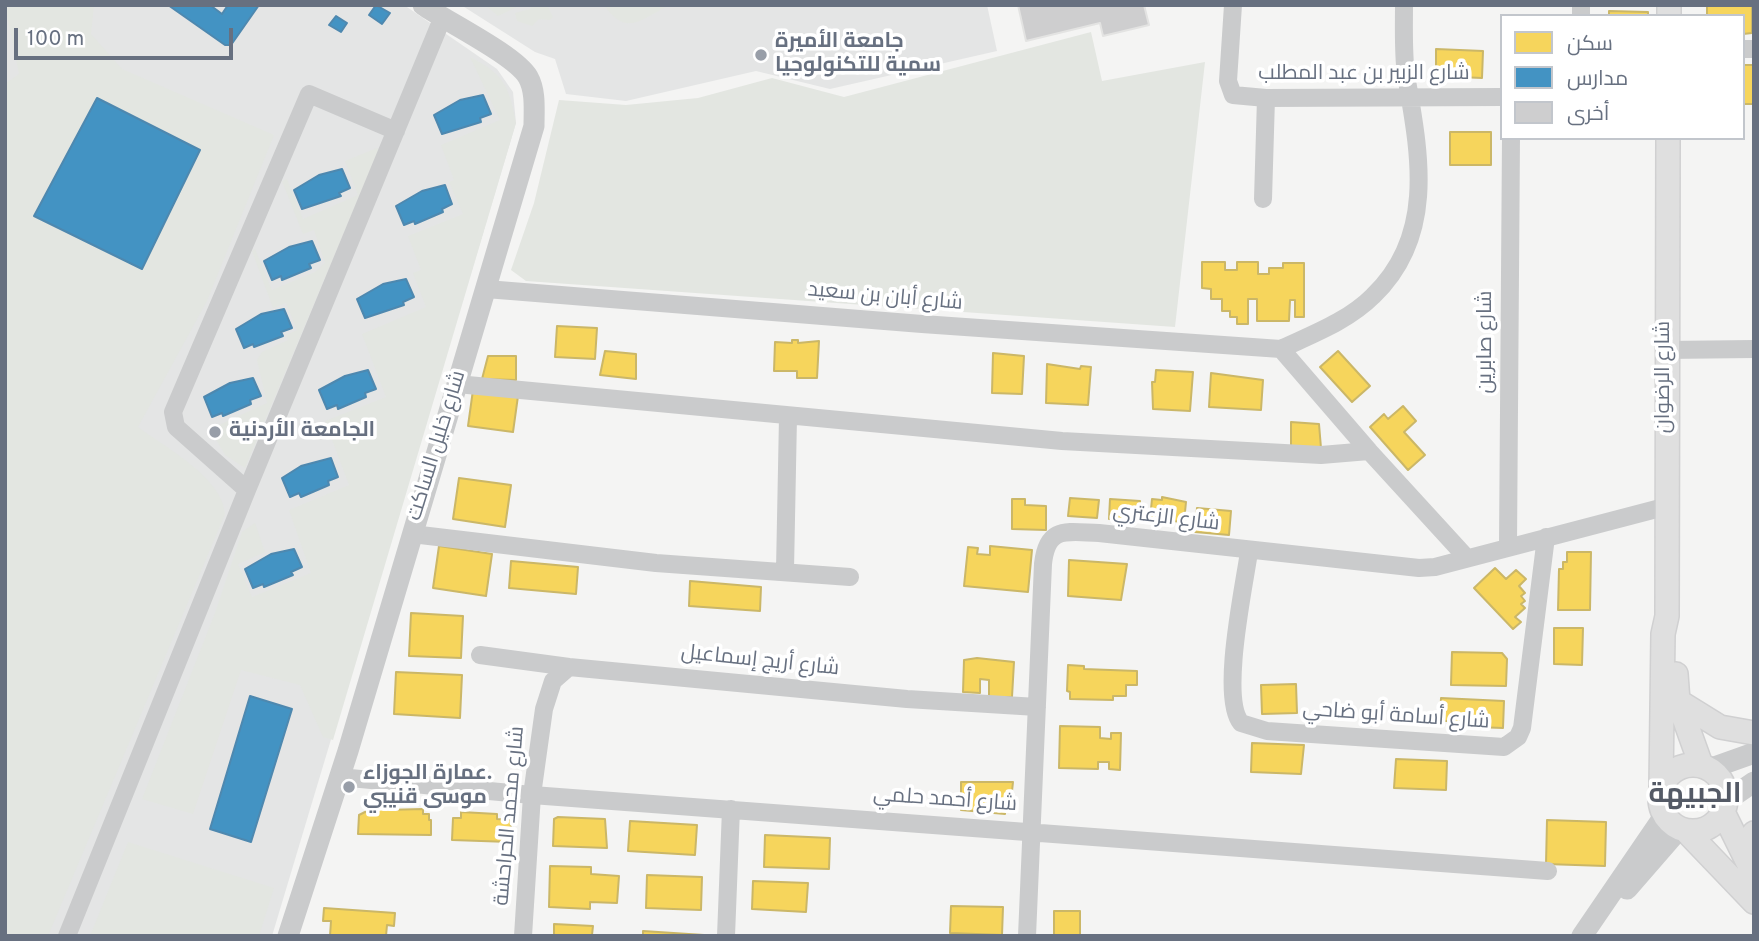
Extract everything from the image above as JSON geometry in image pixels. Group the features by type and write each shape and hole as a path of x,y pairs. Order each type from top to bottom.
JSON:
{"main road":[{"name":"شارع الرضوان","path":"1661,786 1663,634 1667,616 1665,350 1668,140"},
{"name":"شارع الرضوان","path":"1667,616 1673,639 1678,701 1705,767"},
{"path":"1678,701 1720,727 1754,733"},
{"path":"1754,874 1725,807 1719,777 1705,767 1685,765 1671,772 1661,786 1659,801 1676,825 1754,902"},
{"path":"1676,825 1708,828 1725,807"},
{"path":"1754,833 1751,851 1754,874"}],"street":[{"name":"شارع خليل الساكت","path":"288,936 339,777 534,126 535,101 528,78 515,63 423,5"},
{"name":"شارع الزبير بن عبد المطلب","path":"1233,5 1230,91 1238,96 1500,97"},
{"path":"1404,5 1405,59 1418,141 1419,199 1402,258 1388,281 1363,304 1333,325 1281,349 1369,452 1466,557"},
{"path":"67,936 247,489 442,19"},
{"path":"247,489 176,427 173,412 309,94 396,131"},
{"path":"1262,199 1266,98"},
{"name":"شارع صابرين","path":"1508,545 1511,140"},
{"name":"شارع أبان بن سعيد","path":"486,289 949,327 1281,349"},
{"path":"1665,350 1754,349"},
{"path":"457,384 1062,441 1321,455 1369,452"},
{"path":"785,570 788,416"},
{"name":"شارع الزعتري","path":"1027,936 1043,564 1046,545 1053,536 1064,532 1099,533 1249,552 1419,568 1435,567 1508,545 1668,506"},
{"path":"412,534 656,564 785,570 850,577"},
{"name":"شارع أسامة أبو ضاحي","path":"1249,552 1231,685 1233,710 1241,723 1267,731 1504,747 1518,737 1522,728 1545,537"},
{"name":"شارع أريج إسماعيل","path":"480,655 569,667 907,699 1037,707"},
{"name":"شارع محمد الحراحشة","path":"523,936 531,794 548,691 553,681 569,667"},
{"path":"1705,767 1754,753"},
{"name":"شارع أحمد حلمي","path":"339,777 1548,871"},
{"path":"1725,807 1754,782"},
{"path":"726,936 731,809"},
{"path":"1582,936 1676,825"},
{"path":"1592,936 1676,825"}],"shaded area":[{"name":"الجامعة الأردنية","path":"5,5 404,5 497,69 513,92 516,123 272,936 5,936"},
{"path":"5,5 94,5 91,34 122,69 274,135 207,301 138,427 204,476 222,501 225,514 48,936 5,936 5,84 19,74"},
{"name":"جامعة الأميرة سمية للتكنولوجيا","path":"461,5 987,5 997,51 830,89 756,71 626,101 566,94 555,59 535,52"},
{"path":"485,5 521,5 498,16"},
{"path":"532,5 547,5 553,17 550,20 539,19 532,26 517,21 515,13 530,9"},
{"path":"604,5 669,5 642,20 627,23 612,15"},
{"path":"1091,32 1102,81 1205,62 1175,327 526,281 511,270 534,203 559,100 626,105 698,98 772,78 844,97"},
{"path":"470,57 491,69 503,82 511,99 516,123 333,740 323,737 300,685 241,670 193,814 142,799 215,613 242,532 255,523 265,552 238,564 252,597 311,573 289,510 349,485 325,421 386,397 362,334 426,307 413,273 421,270 408,236 463,214 449,182 454,180 441,145 500,120"},
{"path":"379,149 245,468 225,455 210,429 267,403 257,360 262,352 288,340 286,335 297,330 286,303 273,308 252,251 255,249 272,290 315,272 325,263 314,230 303,234 282,181 287,179 303,219 358,195 345,161"},
{"path":"128,842 274,888 259,936 90,936"}],"building: سكن":[{"path":"1707,5 1752,5 1752,33 1745,34 1745,14 1707,14"},
{"path":"1609,11 1648,12 1648,14 1609,14"},
{"path":"1436,49 1483,51 1482,78 1436,76"},
{"path":"1745,65 1753,65 1754,104 1745,104"},
{"path":"1450,132 1491,132 1491,165 1450,165"},
{"path":"1202,262 1225,262 1225,270 1237,270 1237,262 1258,262 1258,274 1269,274 1269,268 1283,268 1283,263 1304,263 1304,317 1295,317 1295,300 1290,300 1289,321 1257,321 1257,299 1248,299 1248,324 1237,324 1237,317 1230,317 1230,311 1222,311 1222,299 1211,299 1211,289 1202,288"},
{"path":"557,326 597,328 595,359 555,357"},
{"path":"792,340 798,340 798,343 819,341 817,378 797,378 797,371 774,371 775,342 792,343"},
{"path":"605,351 636,354 636,379 600,375"},
{"path":"1338,351 1370,386 1352,402 1320,367"},
{"path":"993,353 1024,356 1022,394 992,393"},
{"path":"488,356 516,356 516,380 482,379"},
{"path":"1047,364 1080,369 1081,366 1091,367 1088,405 1046,403"},
{"path":"1156,370 1193,372 1190,411 1153,409 1152,382 1155,382"},
{"path":"1211,373 1263,380 1261,410 1209,407"},
{"path":"473,390 518,396 513,432 468,426"},
{"path":"1403,406 1416,421 1404,432 1425,455 1408,470 1370,427 1384,414 1388,419"},
{"path":"1291,422 1319,424 1321,448 1291,447"},
{"path":"459,478 511,485 505,527 453,519"},
{"path":"1162,497 1186,502 1184,522 1150,519 1152,499 1162,500"},
{"path":"1070,498 1099,500 1097,518 1068,516"},
{"path":"1012,499 1025,499 1025,505 1046,506 1046,530 1012,529"},
{"path":"1110,499 1140,501 1139,521 1109,519"},
{"path":"1197,508 1231,511 1229,535 1195,532"},
{"path":"439,546 492,554 486,596 433,588"},
{"path":"990,546 1032,550 1028,592 964,586 968,547 978,548 977,554 990,555"},
{"path":"1567,552 1591,552 1590,610 1558,610 1559,569 1563,569 1563,562 1567,562"},
{"path":"1069,560 1127,564 1121,600 1068,596"},
{"path":"511,561 578,567 576,594 509,588"},
{"path":"1495,568 1506,579 1516,570 1526,579 1519,586 1525,593 1521,596 1525,601 1521,604 1525,608 1515,617 1521,622 1513,629 1474,588"},
{"path":"690,581 761,587 760,611 689,606"},
{"path":"411,613 463,616 461,658 409,656"},
{"path":"1554,628 1583,628 1582,665 1554,664"},
{"path":"1452,652 1502,653 1507,659 1506,686 1451,685"},
{"path":"977,658 1014,662 1012,697 989,697 989,680 980,679 980,693 963,692 964,660"},
{"path":"1068,665 1084,666 1084,669 1137,671 1137,685 1126,685 1126,696 1113,696 1113,700 1070,699 1070,692 1067,691"},
{"path":"396,672 462,675 460,718 394,714"},
{"path":"1296,684 1297,713 1262,714 1261,685"},
{"path":"1441,698 1504,701 1503,728 1449,726 1449,721 1440,721"},
{"path":"1060,726 1100,727 1100,738 1111,739 1111,733 1121,733 1120,770 1109,769 1109,762 1098,762 1098,769 1059,768"},
{"path":"1252,743 1304,745 1301,774 1251,772"},
{"path":"1396,759 1447,761 1446,790 1394,788"},
{"path":"961,782 1013,782 1010,810 1005,810 1005,814 961,810"},
{"path":"369,805 385,805 385,810 423,809 423,814 429,814 431,820 431,835 358,834 359,815 369,810"},
{"path":"461,812 497,814 497,819 511,820 510,842 452,840 453,818 461,818"},
{"path":"554,819 605,819 607,848 553,846"},
{"path":"1547,820 1606,822 1605,866 1546,864"},
{"path":"630,821 697,825 695,855 628,851"},
{"path":"765,835 830,838 829,869 764,867"},
{"path":"550,866 591,867 591,874 619,876 617,903 590,902 590,909 549,907"},
{"path":"647,875 702,877 701,910 646,908"},
{"path":"753,881 808,883 806,912 752,909"},
{"path":"951,906 1003,907 1002,935 950,933"},
{"path":"324,908 395,913 394,926 387,925 386,936 330,936 331,921 323,921"},
{"path":"1054,911 1080,911 1080,936 1054,936"},
{"path":"554,924 593,926 592,935 614,936 554,936"},
{"path":"643,931 704,935 704,936 643,936"}],"building: مدارس":[{"path":"168,5 210,5 222,14 228,5 259,5 231,45 225,45"},
{"path":"376,5 390,13 382,24 369,15"},
{"path":"336,16 347,23 341,32 329,25"},
{"path":"483,95 491,114 480,118 481,122 442,134 434,115 460,100"},
{"path":"97,98 200,150 142,269 34,216"},
{"path":"342,169 350,188 339,193 341,196 302,209 294,190 319,175"},
{"path":"445,185 452,204 442,209 443,212 415,224 414,221 404,225 396,206 422,191"},
{"path":"312,241 320,260 309,264 311,268 282,280 281,276 272,280 264,261 289,247"},
{"path":"406,279 414,297 403,302 404,305 365,318 357,299 383,284"},
{"path":"284,309 292,328 281,332 283,336 244,348 236,329 261,314"},
{"path":"368,370 376,389 365,393 366,397 338,409 337,405 327,409 319,390 345,376"},
{"path":"253,378 261,396 250,400 251,404 223,416 222,413 212,417 204,397 230,383"},
{"path":"331,458 338,477 328,481 329,485 301,497 299,493 290,497 282,478 301,466"},
{"path":"294,549 302,567 291,572 293,575 264,587 263,584 253,588 245,569 271,554"},
{"path":"250,696 292,709 251,842 210,829"}],"building: أخرى":[{"path":"1018,5 1144,5 1149,25 1103,36 1100,23 1026,41"}],"place":[{"name":"جامعة الأميرة سمية للتكنولوجيا","path":"761,55"},
{"name":"الجامعة الأردنية","path":"215,432"},
{"name":"عمارة الجوزاء. موسى قنيبي","path":"349,787"}],"district":[{"name":"الجبيهة","path":"1695,796"}]}
